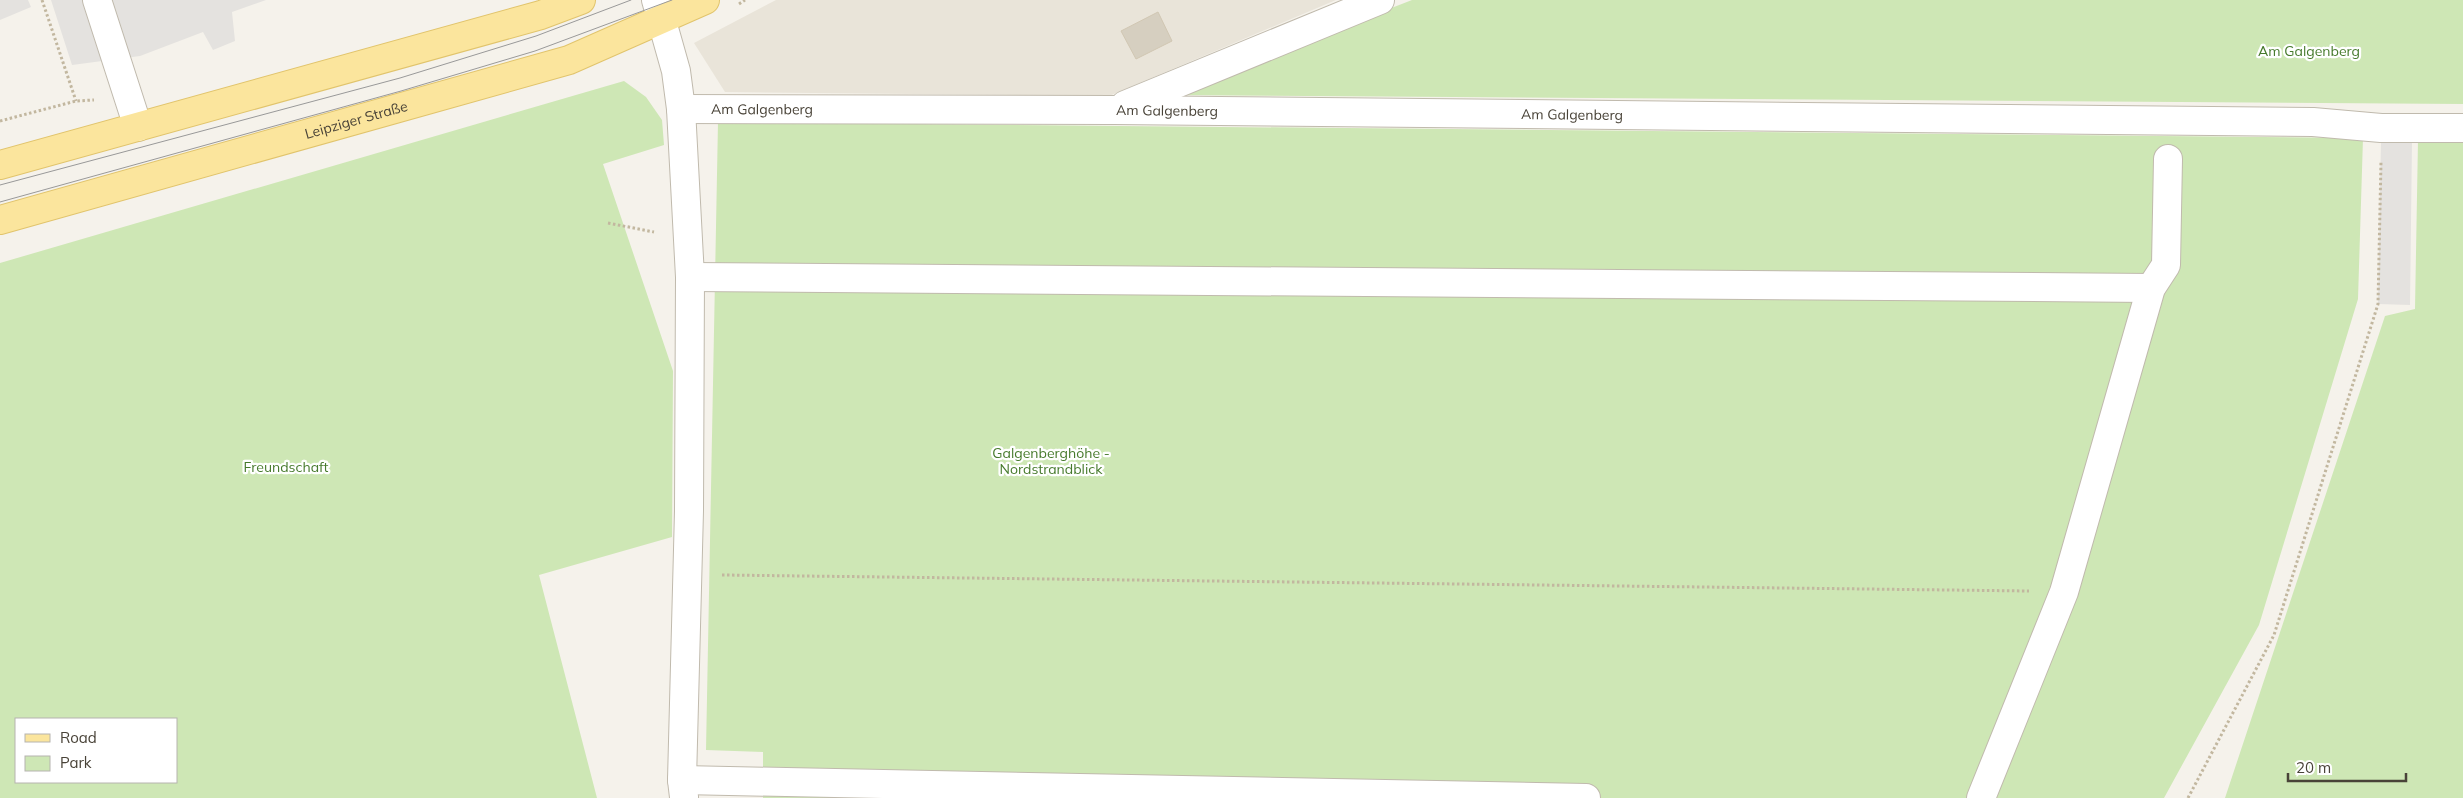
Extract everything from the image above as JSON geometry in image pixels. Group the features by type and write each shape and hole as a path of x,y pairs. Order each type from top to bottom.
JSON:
{"main road":[{"path":"0,165 541,15 581,0"},
{"name":"Leipziger Straße","path":"0,220 569,60 659,10 705,0"}],"street":[{"path":"97,0 138,127"},
{"path":"1114,110 1380,0"},
{"path":"659,10 676,71 681,109 690,276 688,575 683,789 1586,798"},
{"name":"Am Galgenberg","path":"681,109 1114,110 2313,122 2382,128 2463,128"},
{"path":"1981,798 2064,592 2152,288 2166,265 2168,159"},
{"path":"690,276 2152,288"}],"path":[{"path":"42,0 76,101"},
{"path":"0,121 76,101 129,98"},
{"path":"2188,798 2274,635 2378,304 2382,128"},
{"path":"608,223 688,238"},
{"path":"688,575 2064,592"}],"shaded area":[{"path":"0,0 28,0 31,7 0,20"},
{"path":"51,0 266,0 232,12 235,41 213,50 203,32 140,56 72,65"},
{"path":"776,0 1336,0 1109,96 725,92 694,43"},
{"path":"2412,140 2410,305 2378,304 2381,141"}],"green space":[{"name":"Am Galgenberg","path":"1412,0 2463,0 2463,104 1168,95"},
{"name":"Freundschaft","path":"624,81 646,97 662,120 664,145 603,164 673,371 672,537 539,575 597,798 0,798 0,263"},
{"name":"Galgenberghöhe - Nordstrandblick","path":"718,122 2363,138 2358,299 2259,625 2164,798 763,798 763,752 706,750"},
{"path":"2418,140 2463,141 2463,798 2225,798 2385,316 2415,309"}],"building":[{"path":"1158,12 1172,41 1136,59 1121,31"}],"tram line":[{"path":"0,185 400,78 536,36 631,0"},
{"path":"0,202 401,91 535,51 672,0"}]}
